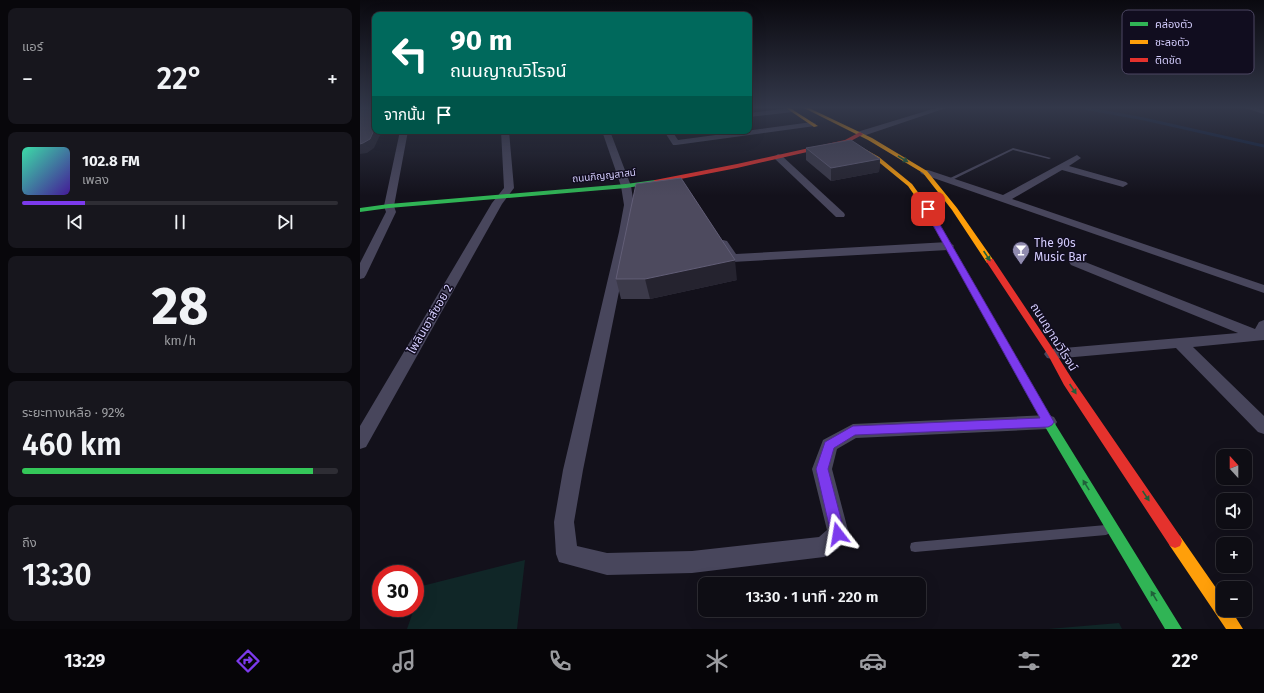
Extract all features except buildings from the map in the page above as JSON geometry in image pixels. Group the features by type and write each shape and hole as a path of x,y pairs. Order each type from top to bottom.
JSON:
{"main road":[{"path":"841,137 877,158 910,185 928,209 1048,422 1174,629"},
{"name":"ถนนภิญญสาสน์","path":"360,210 389,206 626,186 680,178 778,157 853,137"},
{"name":"ถนนญาณวิโรจน์","path":"866,137 925,172 955,208 1052,354 1068,382 1235,629"}],"street":[{"path":"360,275 391,212 389,206 403,137"},
{"name":"ไพลินเฮาส์ซอย 2","path":"360,442 367,417 502,197 509,188 505,137"},
{"path":"608,137 626,186 629,205 625,232 573,470 564,522 567,554 607,564 692,562 824,547 838,534 822,469 829,445 853,431 1048,422"},
{"path":"672,137 676,143 716,137"},
{"path":"778,157 790,166 840,215"},
{"path":"1004,200 1077,158"},
{"path":"1061,167 1123,184"},
{"path":"925,172 1264,289"},
{"path":"680,178 687,188"},
{"path":"716,233 732,258 948,246"},
{"path":"1075,262 1263,333"},
{"path":"1052,354 1180,343 1263,333"},
{"path":"1180,343 1264,427"}],"lane":[{"path":"948,180 1013,149 1048,158"},
{"path":"915,547 1114,529"}],"green space":[{"path":"525,560 517,629 407,629 411,617 424,617 424,585"},
{"path":"1119,623 1122,629 1048,629"}],"waterway":[{"path":"1226,137 1264,146"}],"traffic: fast":[{"path":"360,210 389,206 626,186 655,182"},
{"path":"1010,355 1048,422 1174,629"}],"traffic: slow":[{"path":"867,137 925,172 955,209 990,261"},
{"path":"861,149 877,158 910,185 927,209 1010,355"},
{"path":"1175,541 1235,629"}],"traffic: jam":[{"path":"655,182 737,166 847,141 854,137"},
{"path":"990,261 1052,354 1068,382 1175,541"}],"place":[{"name":"The 90s Music Bar","path":"1021,265"}],"route":[{"path":"838,534 822,469 829,445 853,431 1048,422 980,304 928,209"}]}
